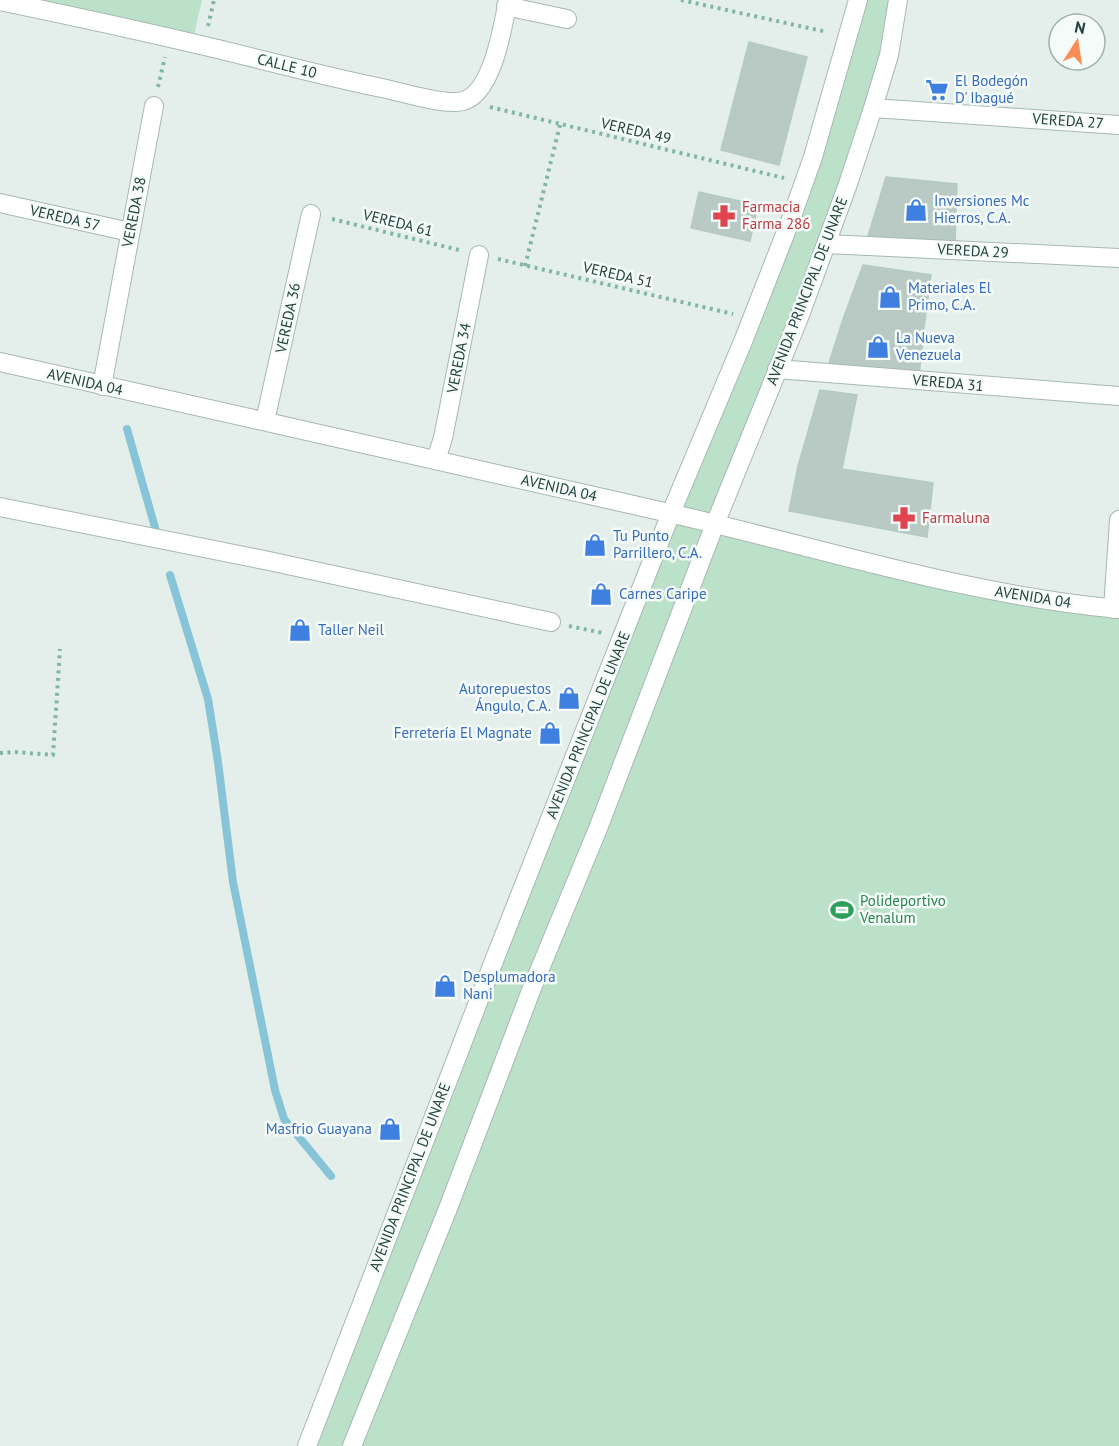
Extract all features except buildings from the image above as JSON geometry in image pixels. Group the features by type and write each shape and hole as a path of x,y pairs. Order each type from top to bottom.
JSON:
{"street":[{"name":"CALLE 10","path":"0,0 351,82 445,101 464,101"},
{"name":"AVENIDA PRINCIPAL DE UNARE","path":"307,1446 497,954 671,513 752,319 804,183 858,0"},
{"name":"AVENIDA PRINCIPAL DE UNARE","path":"352,1446 447,1211 532,988 597,831 715,524 827,243 889,55 898,0"},
{"path":"464,101 475,94 485,79 501,34 507,3 567,19"},
{"name":"VEREDA 38","path":"102,386 154,106"},
{"name":"VEREDA 27","path":"873,108 1119,124"},
{"name":"VEREDA 57","path":"0,203 130,232"},
{"name":"VEREDA 36","path":"265,421 311,214"},
{"name":"VEREDA 29","path":"827,243 1119,258"},
{"name":"VEREDA 34","path":"436,460 443,438 479,255"},
{"name":"AVENIDA 04","path":"0,362 671,513 874,564 986,589 1037,599 1116,609"},
{"name":"VEREDA 31","path":"777,369 1119,396"},
{"path":"0,507 269,561 550,622"},
{"path":"1116,609 1119,520"}],"path":[{"path":"681,0 848,37"},
{"path":"154,106 169,38"},
{"name":"VEREDA 49","path":"464,101 804,183"},
{"path":"525,266 560,125"},
{"name":"VEREDA 61","path":"311,214 479,255"},
{"name":"VEREDA 51","path":"479,255 752,319"},
{"path":"550,622 622,637"},
{"path":"0,753 53,755 60,649"}],"green space":[{"path":"35,0 202,0 192,44"},
{"name":"Polideportivo Venalum","path":"858,0 898,0 889,55 716,524 1119,609 1119,1446 307,1446 744,339"}],"waterway":[{"path":"127,429 156,531"},
{"path":"170,575 208,699 233,882 275,1090 284,1119 331,1176"}],"place":[{"name":"El Bodegón D' Ibagué","path":"937,90"},
{"name":"Inversiones Mc Hierros, C.A.","path":"916,210"},
{"name":"Farmacia Farma 286","path":"724,216"},
{"name":"Materiales El Primo, C.A.","path":"890,297"},
{"name":"La Nueva Venezuela","path":"878,347"},
{"name":"Farmaluna","path":"904,518"},
{"name":"Tu Punto Parrillero, C.A.","path":"595,545"},
{"name":"Carnes Caripe","path":"601,594"},
{"name":"Taller Neil","path":"300,630"},
{"name":"Autorepuestos Ángulo, C.A.","path":"569,698"},
{"name":"Ferretería El Magnate","path":"550,733"},
{"name":"Polideportivo Venalum","path":"842,910"},
{"name":"Desplumadora Nani","path":"445,986"},
{"name":"Masfrio Guayana","path":"390,1129"}]}
